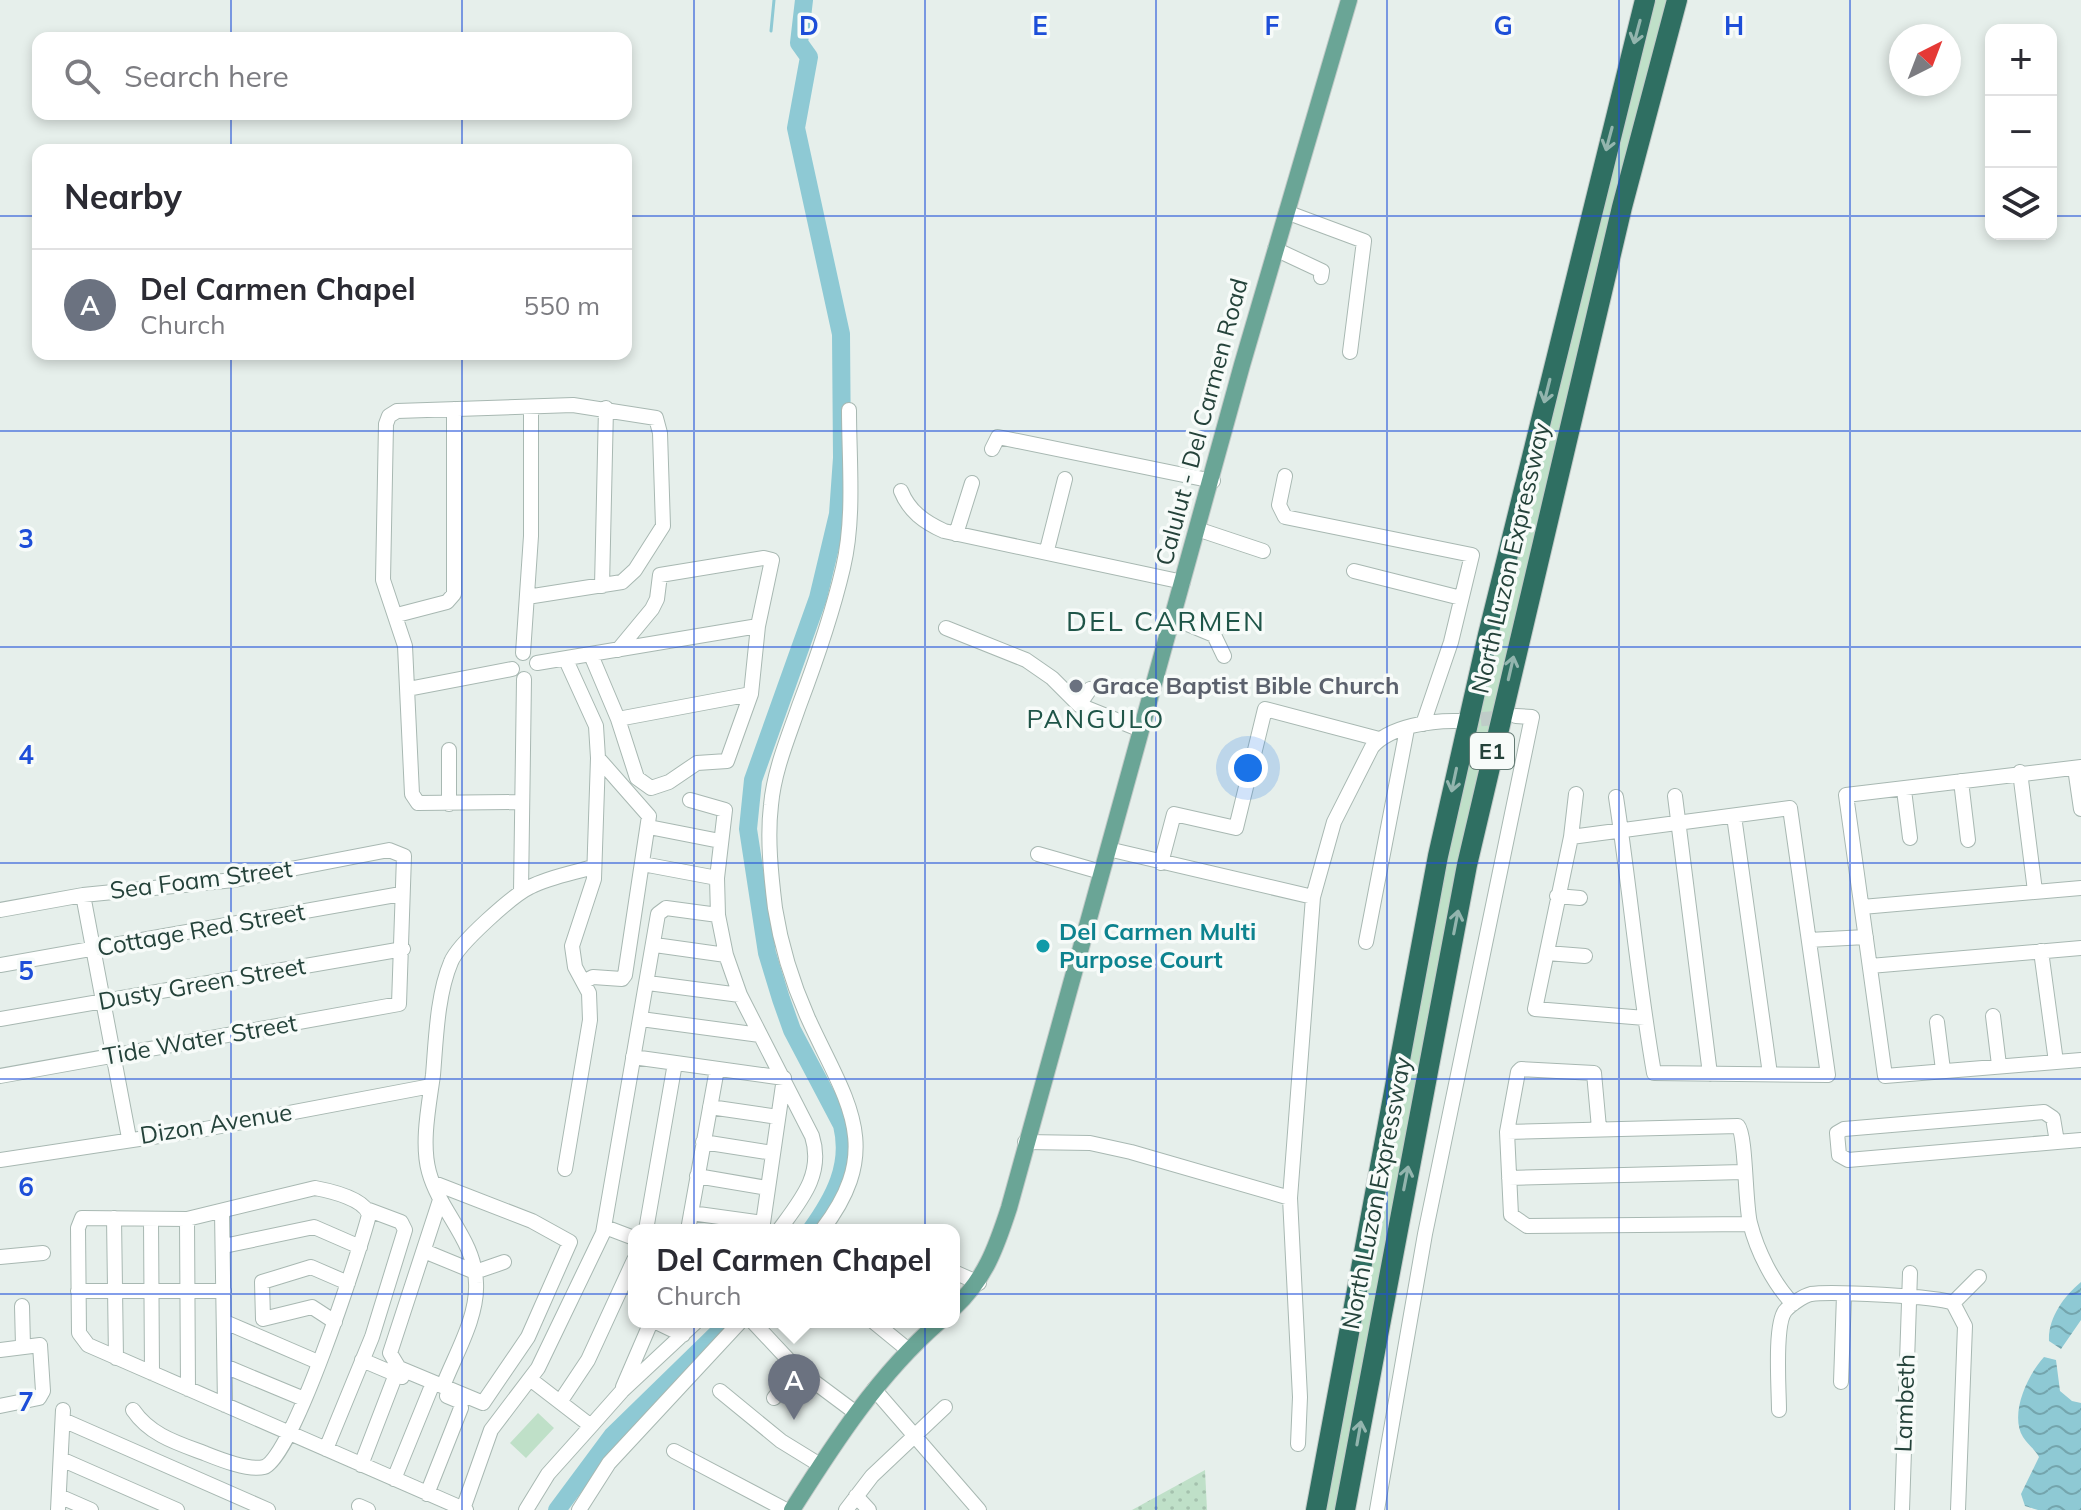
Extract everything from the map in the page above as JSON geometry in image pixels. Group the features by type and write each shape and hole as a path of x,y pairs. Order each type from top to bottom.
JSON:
{"highway":[{"name":"North Luzon Expressway","path":"1316,1510 1438,856 1491,620 1645,0"},
{"name":"North Luzon Expressway","path":"1345,1510 1467,865 1611,253 1677,0"}],"main road":[{"name":"Calulut - Del Carmen Road","path":"960,1302 979,1283 997,1247 1213,481 1275,249 1349,0"},
{"path":"792,1510 874,1389 907,1349 932,1328"}],"street":[{"path":"1286,212 1364,241 1350,352"},
{"path":"1275,249 1317,265 1322,271 1321,277"},
{"path":"522,802 449,804 418,803 413,799 405,646 383,580 386,424 389,416 397,411 573,405 648,415 659,424 663,526 635,570 622,582 527,597"},
{"path":"523,653 531,408"},
{"path":"602,586 606,408"},
{"path":"397,615 447,602 454,594 454,409"},
{"path":"826,1224 845,1192 852,1170 855,1128 852,1108 808,1018 786,960 775,907 770,806 781,757 815,663 844,563 849,517 849,410"},
{"path":"992,449 998,437 1213,481"},
{"path":"1285,476 1279,505 1285,517 1472,555 1423,724"},
{"path":"1047,550 1065,479"},
{"path":"956,534 972,483"},
{"path":"901,491 905,503 927,523 956,534 1047,550 1183,582"},
{"path":"1197,529 1263,551"},
{"path":"591,655 618,719 637,778 651,788 669,782 697,763 728,761 751,694 758,626 772,568 769,558 660,575 657,599 652,609 618,650"},
{"path":"1354,571 1461,598"},
{"path":"1173,618 1214,635 1224,656"},
{"path":"537,663 758,626"},
{"path":"946,628 1026,660 1041,669 1079,705 1141,730"},
{"path":"408,689 518,674 535,672 537,663 532,656 523,653 515,657 518,674 522,802 521,892"},
{"path":"565,1169 590,1020 585,981 575,967 572,946 594,879 598,758 596,726 566,660"},
{"path":"1079,705 1090,689"},
{"path":"618,719 751,694"},
{"path":"1161,863 1174,814 1236,828 1265,709 1379,739 1423,724 1460,721"},
{"path":"1377,1510 1425,1234 1532,717 1516,716"},
{"path":"1366,942 1407,729"},
{"path":"1298,1444 1300,1397 1290,1198 1313,897 1334,822 1379,739"},
{"path":"449,750 449,804"},
{"path":"585,981 593,977 622,979 625,975 649,816 598,758"},
{"path":"2081,809 2078,767 1846,795 1885,1076 2081,1060"},
{"path":"2020,772 2035,891"},
{"path":"1961,781 1968,840"},
{"path":"1904,790 1910,838"},
{"path":"1576,794 1571,837 1535,1009 1645,1018"},
{"path":"1675,796 1710,1074"},
{"path":"1571,837 1621,830 1678,821 1790,808 1828,1075 1654,1073 1645,1018 1621,830 1616,797"},
{"path":"690,800 725,810 717,878 718,915 726,955 740,995 784,1078 818,1153 812,1180 783,1224"},
{"path":"658,914 640,909 659,802"},
{"path":"1734,816 1770,1074"},
{"path":"654,828 720,841"},
{"path":"1108,849 1313,897"},
{"name":"Sea Foam Street","path":"0,910 83,895 234,880 389,850 401,852 404,863 401,894"},
{"path":"1038,854 1101,872"},
{"path":"648,865 717,878"},
{"path":"394,1479 474,1305 475,1272 463,1236 440,1200 427,1148 431,1086 451,960 470,936 521,892 593,867"},
{"path":"1862,907 2081,888"},
{"path":"401,894 403,949"},
{"name":"Cottage Red Street","path":"0,965 401,894"},
{"path":"83,895 111,1056 129,1138"},
{"path":"1557,896 1580,898"},
{"path":"326,1449 362,1360 405,1230 401,1222 332,1191 315,1188 187,1219 88,1217 79,1222 79,1333 82,1339 116,1358 289,1435 464,1509 498,1418 530,1379 547,1352 605,1227 658,914 666,908 718,915"},
{"path":"1809,940 1866,937"},
{"path":"655,945 726,955"},
{"path":"1870,966 2081,948"},
{"name":"Dusty Green Street","path":"0,1019 403,949"},
{"name":"Tide Water Street","path":"0,1076 399,1004 403,949"},
{"path":"2041,951 2056,1062"},
{"path":"1547,953 1585,956"},
{"path":"648,983 740,995"},
{"path":"1993,1016 1999,1065"},
{"path":"641,1019 760,1035"},
{"path":"1937,1022 1943,1070"},
{"path":"633,1057 784,1078"},
{"path":"647,1224 675,1063"},
{"path":"689,1224 717,1069"},
{"path":"1599,1128 1594,1073 1521,1069 1514,1078 1507,1132 1511,1215 1522,1225 1750,1224"},
{"path":"763,1224 784,1078"},
{"name":"Dizon Avenue","path":"0,1160 129,1138 205,1129 431,1086"},
{"path":"710,1107 778,1117"},
{"path":"2057,1142 2053,1118 2044,1112 1844,1129 1837,1133 1839,1155 1848,1160 1905,1161 2081,1140"},
{"path":"1507,1132 1738,1126 1743,1134 1743,1172 1750,1224 1773,1279 1793,1304"},
{"path":"703,1142 773,1153"},
{"path":"1025,1142 1090,1143 1290,1198"},
{"path":"1509,1178 1743,1172"},
{"path":"697,1176 767,1188"},
{"path":"362,1360 480,1403 486,1401 528,1337 570,1242 532,1221 434,1183"},
{"path":"440,1200 390,1353 392,1362 461,1404 498,1418"},
{"path":"133,1410 152,1431 168,1439 222,1459 259,1467 271,1463 289,1435 335,1322 369,1210"},
{"path":"222,1212 227,1367 225,1405"},
{"path":"691,1213 748,1224"},
{"path":"114,1218 116,1358"},
{"path":"187,1219 188,1389"},
{"path":"151,1220 152,1373"},
{"path":"224,1246 314,1227 360,1247"},
{"path":"605,1227 628,1236"},
{"path":"424,1251 475,1272 504,1262"},
{"path":"0,1257 43,1253"},
{"path":"262,1328 262,1282 265,1278 311,1267 348,1283"},
{"path":"560,1402 588,1360 628,1273"},
{"name":"Lambeth","path":"1902,1510 1910,1273"},
{"path":"960,1275 979,1283"},
{"path":"1953,1303 1979,1277"},
{"path":"78,1291 224,1291"},
{"path":"1779,1410 1781,1320 1793,1304 1809,1295 1909,1297 1953,1303"},
{"path":"1841,1382 1844,1295"},
{"path":"1953,1303 1965,1326 1958,1510"},
{"path":"22,1306 23,1346"},
{"path":"262,1328 312,1307 335,1322"},
{"path":"225,1322 262,1328 318,1362"},
{"path":"622,1391 650,1328"},
{"path":"667,1328 683,1335"},
{"path":"526,1510 548,1474 622,1391 690,1328"},
{"path":"579,1510 609,1463 734,1328"},
{"path":"759,1328 797,1369 856,1413"},
{"path":"881,1328 907,1349"},
{"path":"0,1350 40,1345 42,1397 0,1406"},
{"path":"227,1367 304,1399"},
{"path":"774,1398 797,1369"},
{"path":"361,1465 396,1374"},
{"path":"530,1379 591,1426"},
{"path":"874,1389 979,1510"},
{"path":"720,1391 781,1441 820,1465"},
{"path":"427,1494 461,1404"},
{"path":"846,1510 914,1434 945,1407"},
{"path":"91,1510 58,1503 63,1415 261,1509"},
{"path":"674,1451 786,1510"},
{"path":"61,1459 177,1510"},
{"path":"856,1496 869,1510"}],"green space":[{"path":"1652,0 1670,0 1596,287 1340,1510 1320,1510 1455,806"},
{"path":"538,1413 554,1428 526,1458 510,1443"},
{"path":"1205,1470 1207,1510 1132,1510"}],"water":[{"path":"2081,1282 2081,1320 2061,1349 2049,1341 2051,1324 2063,1301"},
{"path":"2044,1357 2056,1360 2060,1391 2072,1401 2081,1403 2081,1510 2038,1510 2025,1506 2021,1494 2039,1457 2019,1428 2019,1406 2032,1373"}],"waterway":[{"path":"771,31 774,0"},
{"path":"804,0 799,43 809,57 796,128 841,334 842,458 838,514 818,598 753,780 748,829 767,953 781,999 792,1030 842,1125 843,1167 834,1193 815,1224"},
{"path":"557,1510 612,1436 723,1328"}],"tunnel":[{"path":"1460,721 1507,717"}],"place":[{"name":"Grace Baptist Bible Church","path":"1076,686"},
{"name":"Del Carmen Multi Purpose Court","path":"1043,946"},
{"name":"Del Carmen Chapel","path":"794,1420"}],"district":[{"name":"DEL CARMEN","path":"1166,621"},
{"name":"PANGULO","path":"1096,719"}]}
